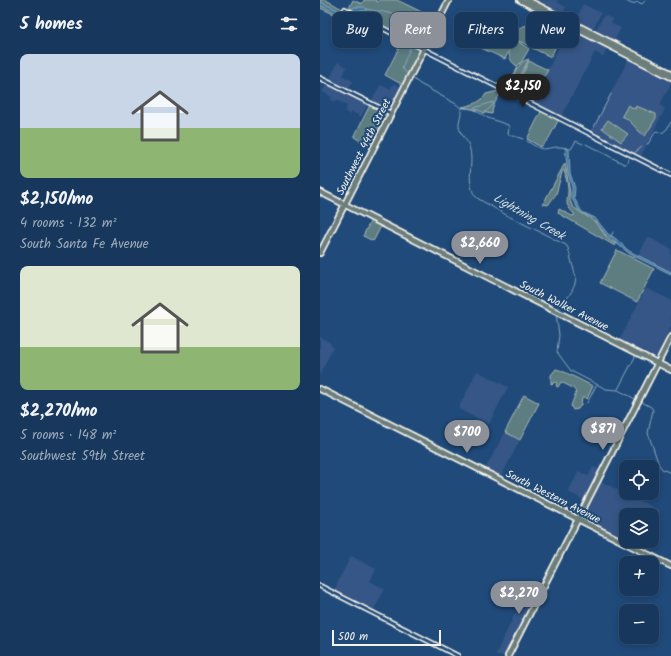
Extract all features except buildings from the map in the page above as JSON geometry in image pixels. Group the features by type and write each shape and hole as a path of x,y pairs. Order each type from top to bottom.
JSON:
{"main road":[{"name":"Southwest 44th Street","path":"320,252 449,0"},
{"path":"520,0 671,77"},
{"path":"527,0 671,73"},
{"name":"South Walker Avenue","path":"320,192 552,311 671,370"},
{"path":"508,656 671,337"},
{"name":"South Western Avenue","path":"320,389 671,566"}],"street":[{"path":"345,9 671,175"},
{"path":"320,78 390,113"},
{"path":"320,586 458,656"}],"shaded area":[{"path":"532,0 558,0 557,2 566,7 564,12 556,12"},
{"path":"320,2 342,12 334,12 320,5"},
{"path":"583,4 601,13 592,31 579,24 579,13"},
{"path":"355,7 364,7 367,9 365,11 342,12"},
{"path":"604,15 613,19 611,23 621,28 614,41 595,31"},
{"path":"579,33 608,47 603,57 595,52 561,117 530,101 544,78 558,48 579,48"},
{"path":"629,58 671,79 671,83 660,105 665,109 640,158 590,133"},
{"path":"338,62 347,67 343,76 353,81 348,90 329,80"},
{"path":"327,83 368,104 361,117 352,112 350,115 345,112 347,106 336,100 335,102 330,100 332,97 322,92"},
{"path":"394,83 402,88 388,111 371,102 380,85 390,89"},
{"path":"565,147 569,150 570,173 575,188 574,198 582,212 595,218 608,234 615,238 629,251 671,272 671,274 630,254 606,235 594,219 580,212 572,199 572,187 568,173"},
{"path":"648,237 671,249 671,272 638,256"},
{"path":"646,288 671,300 671,326 656,356 635,346 634,348 619,341"},
{"path":"320,337 329,342 333,347 320,375"},
{"path":"477,371 508,387 489,424 458,409"},
{"path":"505,432 520,440 501,477 485,469"},
{"path":"593,467 600,470 584,500 568,492 579,471 588,476"},
{"path":"600,481 619,490 619,500 638,500 654,508 619,508 619,536 582,518"},
{"path":"351,556 376,569 370,581 385,589 373,611 334,591"},
{"path":"524,594 535,599 506,656 495,656"}],"green space":[{"path":"320,0 326,0 344,10 349,8 353,0 362,4 364,0 375,0 378,2 379,0 397,0 422,12 390,12 390,31 382,27 382,12 332,13 320,8"},
{"path":"525,26 526,44 518,41 518,28"},
{"path":"518,42 529,49 522,61 517,66 511,60 509,51 505,59 481,48 518,48"},
{"path":"399,48 423,48 403,85 385,75"},
{"path":"532,48 555,48 551,57"},
{"path":"529,59 512,91 507,90 518,67 525,60"},
{"path":"529,61 548,70 546,74 540,79 532,82 520,79"},
{"path":"500,89 505,94 501,93 498,97 492,114 462,107 476,103 486,94 498,91"},
{"path":"370,105 387,114 371,147 354,137"},
{"path":"628,105 635,109 636,106 656,114 656,118 645,136 629,120 622,116"},
{"path":"542,110 559,119 549,138 541,147 527,139"},
{"path":"608,120 628,134 621,142 602,128"},
{"path":"565,163 570,201 573,207 595,222 608,239 616,244 615,246 558,213 559,209 572,216 575,215 567,203 568,187 564,170 562,172 556,194 548,205 543,204"},
{"path":"371,220 381,226 373,241 363,236"},
{"path":"617,250 654,269 637,302 600,283"},
{"path":"556,369 593,386 587,399 584,397 582,398 581,405 578,409 573,410 571,406 576,392 573,388 561,382 558,387 556,386 556,382 551,384 551,375"},
{"path":"524,395 539,403 520,440 505,432"}],"waterway":[{"path":"624,0 632,4 638,2 642,4 646,0"},
{"name":"Lightning Creek","path":"367,9 390,13 405,19 410,24 413,30 413,39 402,68 408,75"},
{"name":"Lightning Creek","path":"412,78 461,108 459,127 467,141 471,153 470,180 473,192 477,198 508,216 566,245 568,248 576,278 574,287 569,296 557,310"},
{"path":"592,131 611,94"},
{"path":"474,108 493,102 493,105 483,114"},
{"path":"462,108 473,109 488,118 508,125 508,134 523,139"},
{"path":"647,144 656,131 662,133 667,129 671,122"},
{"path":"527,141 541,149 555,147 571,149 576,141 583,144"},
{"path":"586,144 624,164 626,164 630,156"},
{"path":"633,154 642,147"},
{"path":"611,237 613,232"},
{"name":"Lightning Creek","path":"556,313 559,335 557,352 571,371 606,389 618,390 637,400"},
{"path":"618,389 636,355"},
{"path":"587,403 596,386"},
{"name":"Lightning Creek","path":"640,401 651,407 653,410 648,433 659,465 662,469 671,473"}]}
